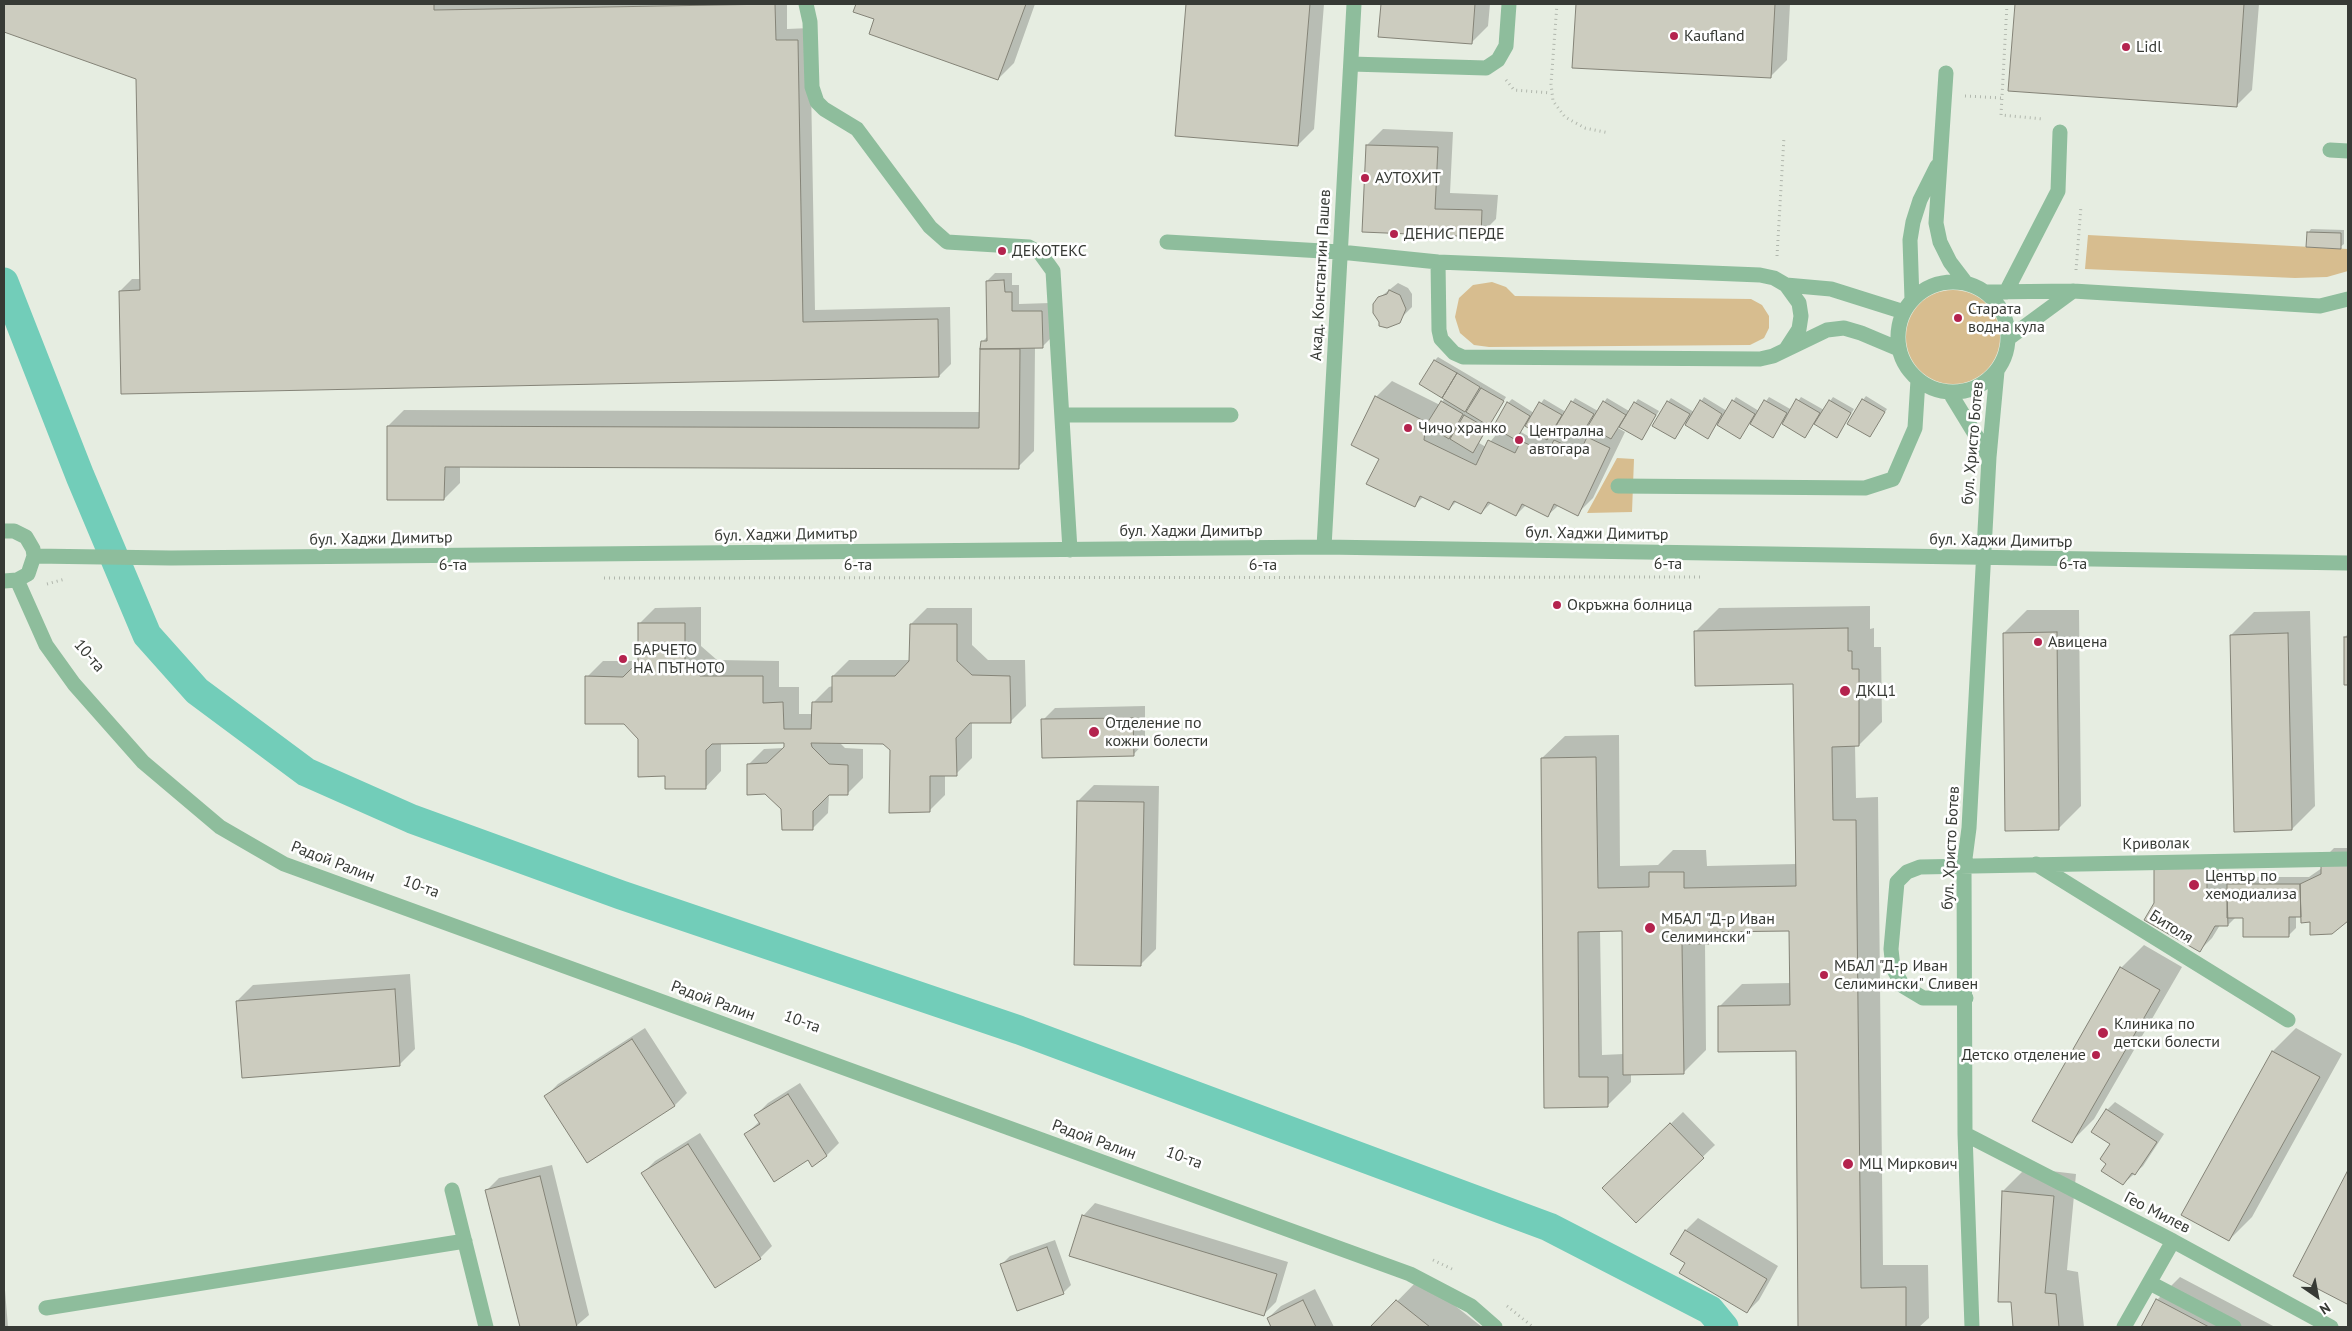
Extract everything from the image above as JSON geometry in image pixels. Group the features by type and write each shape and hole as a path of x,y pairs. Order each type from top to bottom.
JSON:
{"street":[{"path":"806,4 810,22 812,87 817,102 824,109 857,129 930,227 948,242 1023,246 1040,253 1048,262 1055,282 1070,550"},
{"name":"Акад. Константин Пашев","path":"1324,547 1354,4"},
{"path":"1351,64 1486,68 1503,54 1506,46 1509,4"},
{"path":"1946,74 1936,223 1940,242 1950,262 1966,283"},
{"path":"2006,292 2058,192 2060,132"},
{"path":"2330,150 2348,151"},
{"path":"1908,306 1923,291 1937,284 1966,283 1986,292 1998,305 2006,321 2009,338 2007,350 1997,371 1988,381 1976,388 1950,392 1938,391 1918,380 1909,371 1899,349 1898,336 1908,306 1910,240 1913,222 1920,200 1940,158"},
{"path":"1167,242 1340,252 1438,262 1760,275 1774,278 1786,285 1799,303 1801,316 1799,329 1794,340 1785,350"},
{"path":"1438,262 1439,330 1441,339 1454,353 1463,357 1760,359 1773,356 1827,330 1844,328 1899,349"},
{"path":"1786,285 1831,289 1908,306"},
{"path":"2009,338 2074,291"},
{"path":"1986,292 2074,291 2320,306 2348,299"},
{"name":"бул. Христо Ботев","path":"1972,1327 1965,1134 1966,998 1964,866 1968,828 1988,458 1997,371"},
{"path":"1618,486 1865,488 1893,479 1915,428 1918,380"},
{"path":"1950,392 1988,458"},
{"path":"1062,415 1231,416"},
{"path":"4,532 14,531 26,537 34,549 34,556 28,574 10,581"},
{"name":"бул. Хаджи Димитър","path":"34,556 171,558 1324,547 1982,559 2348,563"},
{"name":"Радой Ралин","path":"10,581 46,645 74,684 143,762 220,827 284,864 1410,1274 1471,1306 1495,1327"},
{"name":"Криволак","path":"1966,998 1923,998 1903,986 1893,968 1891,949 1897,882 1906,872 1920,867 2348,859"},
{"name":"Битоля","path":"2036,864 2288,1020"},
{"name":"Гео Милев","path":"1965,1134 2173,1241 2331,1327"},
{"path":"452,1190 486,1327"},
{"path":"46,1308 465,1241"},
{"path":"2124,1327 2173,1241"},
{"path":"2150,1283 2234,1327"}],"path":[{"path":"1557,4 1553,101 1565,117 1585,128 1609,133"},
{"path":"2007,4 2001,115 2051,119 2060,132"},
{"path":"1514,90 1552,93"},
{"path":"1968,96 2002,98"},
{"path":"1778,253 1784,137"},
{"path":"2076,270 2081,206"},
{"name":"6-та","path":"596,578 1702,577"},
{"path":"1431,1259 1456,1272"},
{"path":"1505,1304 1533,1327"}],"shaded area":[{"path":"2088,235 2348,249 2348,271 2327,277 2295,278 2085,269"},
{"path":"1492,282 1506,287 1515,296 1751,299 1762,305 1769,316 1769,328 1764,338 1750,345 1489,347 1474,345 1460,333 1455,317 1459,298 1473,285"},
{"path":"1953,290 1971,294 1986,304 1996,319 2000,337 1996,355 1986,370 1971,380 1953,384 1935,380 1920,370 1910,355 1906,337 1910,319 1920,304 1935,294"},
{"path":"1617,458 1634,459 1632,512 1587,513"}],"building":[{"path":"4,4 434,4 434,10 775,4 776,40 798,40 803,322 938,319 939,377 121,394 119,291 140,290 136,79 4,32"},
{"path":"856,4 1026,4 998,80 869,34 874,19 853,12"},
{"path":"1186,4 1310,4 1298,146 1175,136"},
{"path":"1381,4 1475,4 1472,44 1378,37"},
{"name":"Kaufland","path":"1576,4 1775,4 1771,78 1572,68"},
{"name":"Lidl","path":"2015,4 2244,4 2237,107 2008,91"},
{"path":"1366,145 1438,147 1435,209 1482,210 1481,237 1362,232"},
{"path":"2307,232 2341,233 2341,249 2306,247"},
{"path":"1004,280 1005,292 1012,292 1012,311 1042,311 1043,348 980,349 981,341 987,341 986,281"},
{"path":"1389,290 1400,295 1406,309 1400,323 1387,328 1379,326 1379,322 1373,313 1373,304 1378,297 1387,294"},
{"path":"980,349 1020,349 1019,469 445,467 444,500 387,500 387,426 979,428"},
{"path":"1434,360 1457,373 1442,398 1419,384"},
{"path":"1457,373 1480,387 1465,412 1442,398"},
{"path":"1481,388 1504,401 1489,426 1466,412"},
{"path":"1375,396 1426,422 1424,440 1476,465 1488,440 1515,453 1521,441 1547,453 1554,440 1580,452 1587,437 1610,448 1578,516 1554,504 1548,517 1522,504 1516,516 1488,502 1481,514 1454,501 1449,510 1420,496 1415,507 1366,484 1379,459 1351,445"},
{"path":"1796,399 1820,413 1805,438 1782,424"},
{"path":"1862,399 1885,412 1870,437 1847,424"},
{"path":"1700,400 1722,414 1708,439 1685,425"},
{"path":"1732,400 1755,414 1740,439 1717,425"},
{"path":"1764,400 1787,413 1773,438 1750,424"},
{"path":"1829,400 1851,413 1837,438 1814,424"},
{"path":"1441,401 1463,414 1449,439 1426,425"},
{"path":"1571,401 1594,414 1579,439 1556,426"},
{"path":"1603,401 1626,415 1611,439 1588,426"},
{"path":"1667,401 1690,414 1675,439 1652,426"},
{"path":"1507,402 1530,416 1516,440 1493,427"},
{"path":"1539,402 1562,415 1547,440 1525,426"},
{"path":"1634,402 1656,415 1642,440 1619,427"},
{"path":"1464,415 1487,428 1473,453 1450,439"},
{"path":"638,623 685,623 685,662 700,676 763,676 763,703 783,702 784,729 811,729 812,702 832,702 832,676 895,676 909,661 910,624 957,624 957,661 972,675 1010,676 1011,723 970,723 956,738 957,776 930,776 930,812 889,813 890,750 883,744 811,743 812,747 829,764 848,765 848,795 829,795 813,811 813,830 782,830 781,809 765,794 747,795 747,764 767,763 784,747 784,743 712,744 706,750 706,789 665,789 665,776 638,777 638,739 624,724 585,724 585,676 623,677 638,662"},
{"name":"МБАЛ \"Д-р Иван Селимински\" Сливен","path":"1848,628 1848,651 1852,651 1852,669 1859,669 1859,746 1832,747 1833,820 1856,820 1861,1288 1906,1287 1906,1327 1798,1327 1796,1051 1718,1052 1718,1006 1790,1005 1789,931 1708,932 1709,944 1682,944 1684,1074 1623,1075 1622,931 1578,932 1579,1077 1608,1077 1608,1107 1544,1108 1541,758 1596,757 1598,888 1649,887 1649,872 1684,872 1684,888 1796,886 1793,684 1695,686 1694,631"},
{"path":"2057,632 2059,830 2005,831 2003,633"},
{"path":"2288,633 2292,830 2234,832 2230,635"},
{"path":"2344,637 2348,637 2348,685 2344,685"},
{"path":"1133,718 1134,756 1042,758 1041,719"},
{"path":"1077,801 1144,802 1141,966 1074,965"},
{"path":"2321,860 2348,860 2348,921 2332,934 2310,935 2310,922 2301,923 2300,884 2321,874"},
{"path":"2154,868 2207,868 2207,891 2227,891 2228,926 2215,926 2200,952 2144,920 2154,903"},
{"path":"2227,884 2300,884 2301,917 2289,917 2289,937 2243,937 2243,918 2227,918"},
{"name":"Детско отделение","path":"2120,967 2160,990 2072,1143 2032,1121"},
{"path":"395,989 400,1066 242,1078 236,1001"},
{"path":"632,1039 675,1106 587,1163 544,1096"},
{"path":"2272,1051 2320,1077 2229,1241 2181,1215"},
{"path":"788,1094 827,1156 812,1167 808,1160 774,1182 744,1134 760,1124 754,1115"},
{"path":"2106,1109 2157,1142 2135,1175 2132,1173 2123,1185 2101,1171 2106,1164 2100,1159 2110,1144 2091,1132"},
{"path":"1670,1123 1704,1158 1636,1223 1602,1188"},
{"path":"688,1144 761,1259 715,1288 641,1173"},
{"path":"2348,1170 2348,1301 2347,1304 2293,1276"},
{"path":"540,1176 577,1327 520,1327 485,1190"},
{"path":"2002,1191 2054,1196 2045,1293 2056,1294 2059,1327 2013,1327 2011,1302 1998,1302"},
{"path":"1082,1215 1277,1274 1264,1316 1069,1256"},
{"path":"1685,1230 1767,1279 1747,1313 1679,1273 1685,1263 1670,1254"},
{"path":"1047,1247 1064,1294 1017,1311 1000,1264"},
{"path":"2156,1299 2209,1327 2141,1327"},
{"path":"1303,1300 1316,1327 1271,1327 1267,1318"},
{"path":"1396,1300 1430,1327 1370,1327"}],"waterway":[{"path":"4,282 80,476 147,635 197,691 306,772 412,819 621,895 1019,1030 1549,1227 1710,1310 1724,1327"}],"place":[{"name":"Kaufland","path":"1674,36"},
{"name":"Lidl","path":"2126,47"},
{"name":"АУТОХИТ","path":"1365,178"},
{"name":"ДЕНИС ПЕРДЕ","path":"1394,234"},
{"name":"ДЕКОТЕКС","path":"1002,251"},
{"name":"Старата водна кула","path":"1958,318"},
{"name":"Чичо хранко","path":"1408,428"},
{"name":"Централна автогара","path":"1519,440"},
{"name":"Окръжна болница","path":"1557,605"},
{"name":"Авицена","path":"2038,642"},
{"name":"БАРЧЕТО НА ПЪТНОТО","path":"623,659"},
{"name":"ДКЦ1","path":"1845,691"},
{"name":"Отделение по кожни болести","path":"1094,732"},
{"name":"Център по хемодиализа","path":"2194,885"},
{"name":"МБАЛ \"Д-р Иван Селимински\"","path":"1650,928"},
{"name":"МБАЛ \"Д-р Иван Селимински\" Сливен","path":"1824,975"},
{"name":"Клиника по детски болести","path":"2103,1033"},
{"name":"Детско отделение","path":"2096,1055"},
{"name":"МЦ Миркович","path":"1848,1164"}]}
